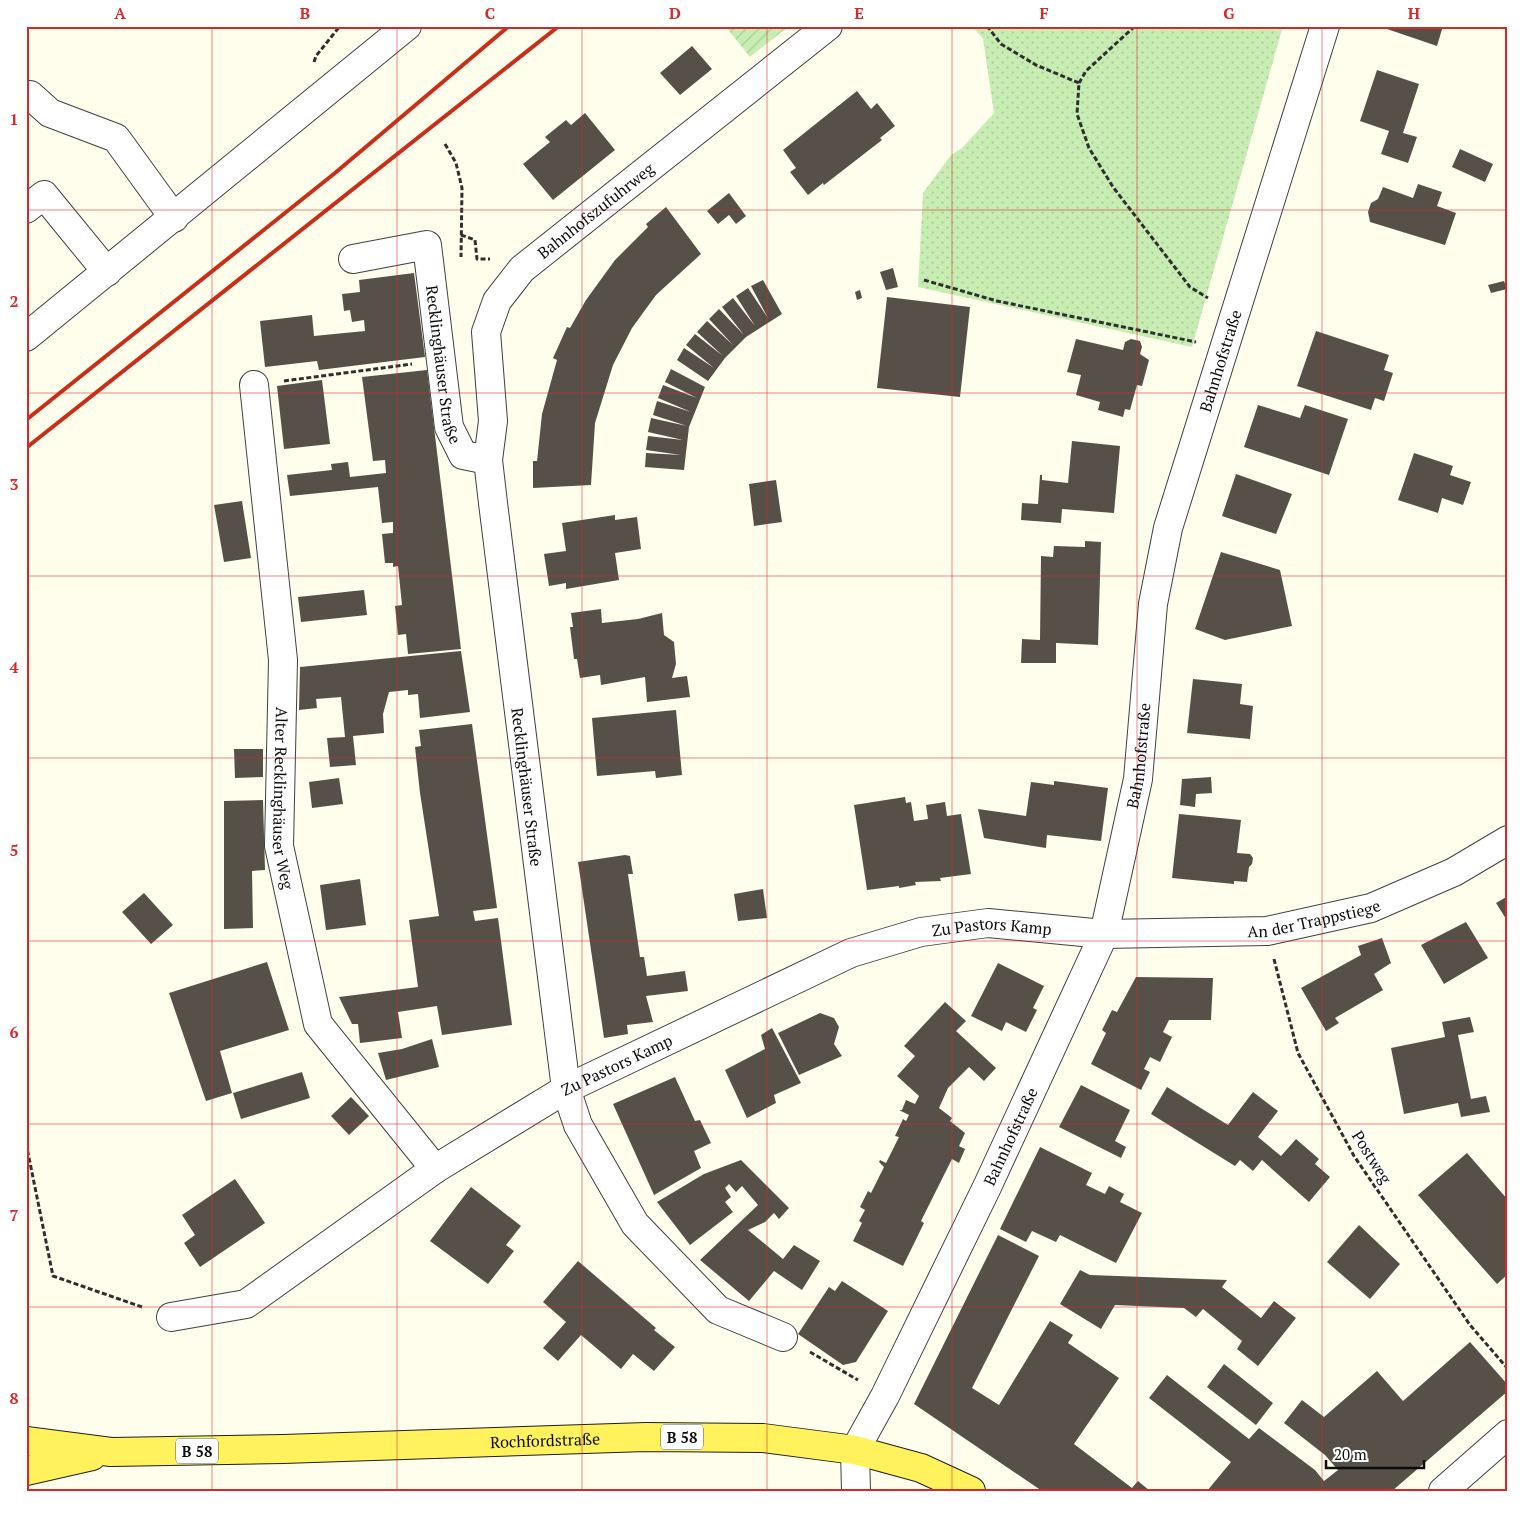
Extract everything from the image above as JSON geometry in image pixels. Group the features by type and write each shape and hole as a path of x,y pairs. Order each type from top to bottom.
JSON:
{"main road":[{"name":"Rochfordstraße","path":"26,1441 111,1452 293,1449 646,1437 764,1438 855,1450 921,1468 971,1491"},
{"name":"Rochfordstraße","path":"26,1471 111,1452"}],"street":[{"path":"26,337 174,218 406,26"},
{"name":"Bahnhofszufuhrweg","path":"488,460 493,421 486,332 497,300 522,269 828,26"},
{"name":"Bahnhofstraße","path":"855,1450 885,1396 987,1187 1104,934 1138,779 1153,604 1168,528 1223,347 1325,26"},
{"path":"30,96 50,113 116,138 174,218"},
{"path":"26,209 44,195 107,272"},
{"name":"Recklinghäuser Straße","path":"353,260 427,245 449,427 462,455 488,460 526,783 566,1089 578,1125 635,1224 718,1310 783,1337"},
{"name":"Alter Recklinghäuser Weg","path":"254,385 283,660 280,846 318,1024 434,1168"},
{"name":"An der Trappstiege","path":"1104,934 1267,931 1371,908 1454,872 1508,840"},
{"name":"Zu Pastors Kamp","path":"171,1317 246,1304 434,1168 566,1089 851,953 921,932 988,924 1104,934"},
{"path":"1443,1491 1508,1434"},
{"path":"855,1450 856,1491"}],"path":[{"path":"312,70 316,56 340,26"},
{"path":"987,26 1001,44 1036,65 1080,83"},
{"path":"1135,26 1086,72 1080,83 1077,114 1089,148 1113,187 1190,287 1234,314"},
{"path":"445,144 456,163 462,188 461,235 475,240 477,260 496,259"},
{"path":"924,280 997,301 1223,347"},
{"path":"254,385 440,361"},
{"name":"Postweg","path":"1267,931 1298,1053 1335,1122 1354,1156 1470,1325 1508,1369"},
{"path":"26,1143 53,1276 171,1317"},
{"path":"783,1337 885,1396"}],"green space":[{"path":"725,26 789,26 750,57"},
{"path":"972,26 1283,26 1192,347 918,287 923,193 951,155 962,148 994,113 983,39"}],"building":[{"path":"1388,26 1443,26 1437,46 1387,29"},
{"path":"692,46 712,69 680,95 660,73"},
{"path":"1377,70 1419,84 1403,133 1417,137 1408,163 1381,154 1389,131 1360,121"},
{"path":"857,91 871,109 877,103 895,126 880,138 882,140 824,185 823,183 808,195 790,172 796,168 783,150"},
{"path":"585,113 615,150 553,200 523,164 550,142 545,137 566,120 571,125"},
{"path":"1460,149 1493,164 1485,182 1452,167"},
{"path":"1418,184 1442,192 1437,206 1456,213 1445,245 1370,222 1368,212 1371,203 1378,199 1383,187 1413,198"},
{"path":"729,193 746,216 736,224 729,215 718,224 707,211"},
{"path":"666,207 701,254 656,295 632,328 613,365 595,423 591,485 533,488 533,461 537,461 542,414 557,360 553,358 567,327 570,328 586,300 615,260 648,227 646,224"},
{"path":"893,268 898,287 886,290 880,272"},
{"path":"414,273 425,357 319,370 317,361 265,367 260,321 312,315 314,336 365,331 364,320 352,322 350,310 344,311 342,294 360,292 359,280"},
{"path":"763,280 782,314 746,337 725,358 708,381 677,360 684,348 714,368 686,345 695,334 723,356 697,332 707,321 733,345 709,319 719,309 744,335 722,307 733,298 755,326 736,296 748,288 768,318 751,286"},
{"path":"1504,281 1507,289 1491,293 1488,285"},
{"path":"860,290 862,298 857,300 855,292"},
{"path":"887,297 970,307 960,397 877,388"},
{"path":"1316,331 1389,355 1384,370 1393,373 1384,401 1375,398 1371,410 1297,386"},
{"path":"1076,339 1123,350 1125,342 1131,339 1140,341 1142,347 1140,354 1149,360 1142,386 1137,385 1130,410 1125,409 1123,417 1098,410 1100,402 1076,395 1081,375 1067,372"},
{"path":"671,369 705,387 689,427 684,470 645,467 646,453 681,455 646,450 648,436 683,440 648,432 651,418 687,426 653,415 657,401 691,412 658,398 663,385 697,398 665,382"},
{"path":"427,370 461,649 408,654 406,634 398,635 395,606 402,605 398,566 393,567 393,563 385,563 382,534 393,533 393,522 382,523 378,487 290,496 287,475 332,470 331,464 348,462 350,477 386,473 385,460 373,461 362,377"},
{"path":"322,380 330,444 284,449 277,386"},
{"path":"1258,405 1300,418 1305,405 1348,419 1329,475 1244,447"},
{"path":"1072,441 1120,446 1114,513 1062,509 1061,523 1021,520 1022,503 1038,504 1040,475 1042,475 1042,480 1068,483"},
{"path":"1414,453 1453,466 1450,475 1471,482 1463,505 1442,498 1438,513 1398,500"},
{"path":"1236,474 1292,494 1276,534 1222,516"},
{"path":"776,480 782,522 754,526 749,484"},
{"path":"242,501 251,558 224,562 214,505"},
{"path":"615,515 615,520 637,517 641,549 615,553 619,580 566,589 566,583 549,586 544,554 566,551 562,523"},
{"path":"1085,541 1101,542 1098,645 1056,643 1056,663 1021,663 1022,639 1040,640 1041,556 1053,557 1054,546 1085,547"},
{"path":"1221,552 1280,570 1292,626 1225,640 1195,629"},
{"path":"364,590 367,615 301,622 298,597"},
{"path":"601,609 602,623 638,619 662,613 664,635 674,642 676,664 672,678 687,676 690,697 647,702 645,677 601,685 600,675 580,678 577,659 574,659 570,627 573,627 571,613"},
{"path":"461,651 470,712 420,718 418,694 408,695 408,690 389,692 383,714 384,733 353,736 356,765 330,767 327,738 345,737 341,697 316,699 317,708 299,710 300,667"},
{"path":"1193,679 1242,684 1240,704 1253,706 1250,739 1187,733"},
{"path":"676,710 682,775 656,778 655,771 597,776 592,718"},
{"path":"472,724 497,908 473,911 475,921 498,918 512,1025 442,1035 437,1006 398,1012 402,1038 360,1043 358,1024 352,1024 339,997 418,987 409,920 439,916 420,793 415,747 421,746 419,730"},
{"path":"234,749 263,749 263,777 235,778"},
{"path":"1211,777 1212,793 1196,794 1195,807 1180,805 1182,779"},
{"path":"339,778 343,804 312,808 309,782"},
{"path":"1054,781 1108,788 1101,841 1047,835 1046,848 984,838 978,809 1026,816 1031,782 1054,785"},
{"path":"905,797 906,803 911,802 914,821 928,819 926,805 945,802 947,816 961,814 971,874 940,878 941,881 915,882 916,885 899,888 899,886 867,890 854,805"},
{"path":"263,800 265,870 252,871 253,928 224,929 224,801"},
{"path":"1179,814 1241,820 1237,853 1250,854 1253,858 1252,864 1249,867 1247,882 1234,881 1234,884 1172,878"},
{"path":"625,855 630,856 633,874 628,874 640,957 644,957 647,976 685,971 688,991 646,996 653,1022 627,1025 628,1034 604,1038 578,862"},
{"path":"360,879 366,925 326,930 320,885"},
{"path":"763,889 767,918 738,921 734,894"},
{"path":"144,893 173,925 151,944 122,912"},
{"path":"1508,896 1508,922 1496,903"},
{"path":"1466,922 1488,958 1444,984 1421,945"},
{"path":"1382,938 1391,963 1374,974 1383,990 1335,1018 1339,1023 1326,1031 1301,988 1361,955 1358,946"},
{"path":"267,962 289,1030 220,1051 232,1093 206,1101 169,993"},
{"path":"998,963 1044,986 1033,1008 1037,1010 1026,1032 1006,1022 1002,1031 971,1016"},
{"path":"1136,977 1213,978 1211,1020 1169,1020 1163,1032 1172,1037 1160,1062 1150,1057 1144,1069 1150,1072 1141,1090 1091,1064 1106,1033 1102,1030 1112,1010 1117,1012"},
{"path":"945,1002 966,1021 956,1031 996,1068 984,1081 969,1067 948,1088 939,1108 952,1118 950,1121 965,1133 959,1146 965,1149 959,1163 952,1159 921,1221 924,1223 903,1266 853,1241 862,1223 859,1221 865,1210 860,1207 868,1191 871,1193 884,1167 879,1162 880,1160 886,1163 899,1137 895,1136 903,1119 906,1121 909,1115 899,1110 902,1110 906,1100 915,1104 919,1096 897,1076 915,1056 904,1046"},
{"path":"820,1013 834,1018 839,1027 834,1044 842,1056 799,1075 778,1033"},
{"path":"1470,1017 1474,1032 1458,1035 1471,1099 1486,1096 1490,1112 1461,1117 1458,1103 1404,1114 1391,1048 1445,1037 1442,1022"},
{"path":"772,1028 801,1083 774,1095 776,1103 747,1118 725,1070 765,1049 761,1035"},
{"path":"432,1039 439,1067 386,1080 378,1053 402,1049"},
{"path":"302,1072 310,1098 241,1119 233,1093"},
{"path":"675,1077 695,1121 700,1120 711,1143 694,1151 701,1168 654,1195 613,1104"},
{"path":"1081,1085 1130,1110 1115,1141 1126,1147 1121,1158 1059,1127"},
{"path":"1167,1087 1228,1125 1253,1092 1278,1111 1258,1137 1281,1156 1296,1139 1319,1159 1315,1164 1330,1177 1309,1202 1262,1160 1253,1171 1240,1160 1235,1166 1151,1114"},
{"path":"351,1097 369,1116 349,1135 331,1116"},
{"path":"1040,1147 1092,1173 1086,1185 1105,1194 1109,1186 1124,1194 1120,1202 1142,1213 1116,1263 1060,1235 1056,1242 1032,1231 1026,1242 1000,1229"},
{"path":"1467,1153 1508,1200 1508,1274 1497,1284 1418,1195"},
{"path":"741,1160 789,1208 779,1219 774,1213 765,1222 748,1230 783,1259 794,1245 820,1261 802,1290 774,1271 749,1301 700,1260 758,1205 742,1186 736,1192 729,1184 725,1188 731,1197 725,1202 733,1212 690,1245 657,1202 704,1174"},
{"path":"235,1179 265,1223 200,1267 184,1243 195,1235 182,1215"},
{"path":"471,1187 521,1226 506,1245 514,1251 488,1284 430,1241"},
{"path":"1359,1225 1400,1264 1370,1299 1327,1262"},
{"path":"998,1235 1039,1256 972,1388 999,1405 1050,1321 1073,1335 1068,1343 1119,1378 1074,1444 1132,1488 1138,1481 1150,1491 1042,1491 914,1404"},
{"path":"578,1261 656,1328 654,1330 675,1347 654,1371 633,1354 621,1369 581,1335 558,1361 543,1348 566,1322 543,1302"},
{"path":"1080,1270 1090,1275 1227,1280 1222,1287 1261,1318 1274,1301 1296,1318 1258,1366 1237,1349 1242,1341 1203,1309 1196,1317 1184,1308 1115,1305 1101,1329 1060,1304"},
{"path":"842,1281 888,1311 856,1362 843,1365 798,1334 829,1287 835,1291"},
{"path":"1470,1342 1508,1385 1508,1391 1392,1491 1207,1491 1231,1462 1149,1398 1167,1375 1249,1439 1259,1428 1315,1470 1324,1481 1338,1470 1325,1455 1284,1423 1302,1400 1324,1417 1377,1371 1403,1401"},
{"path":"1224,1364 1273,1403 1256,1425 1207,1387"}],"railway":[{"path":"26,420 335,173 509,26"},
{"path":"26,448 559,26"}]}
